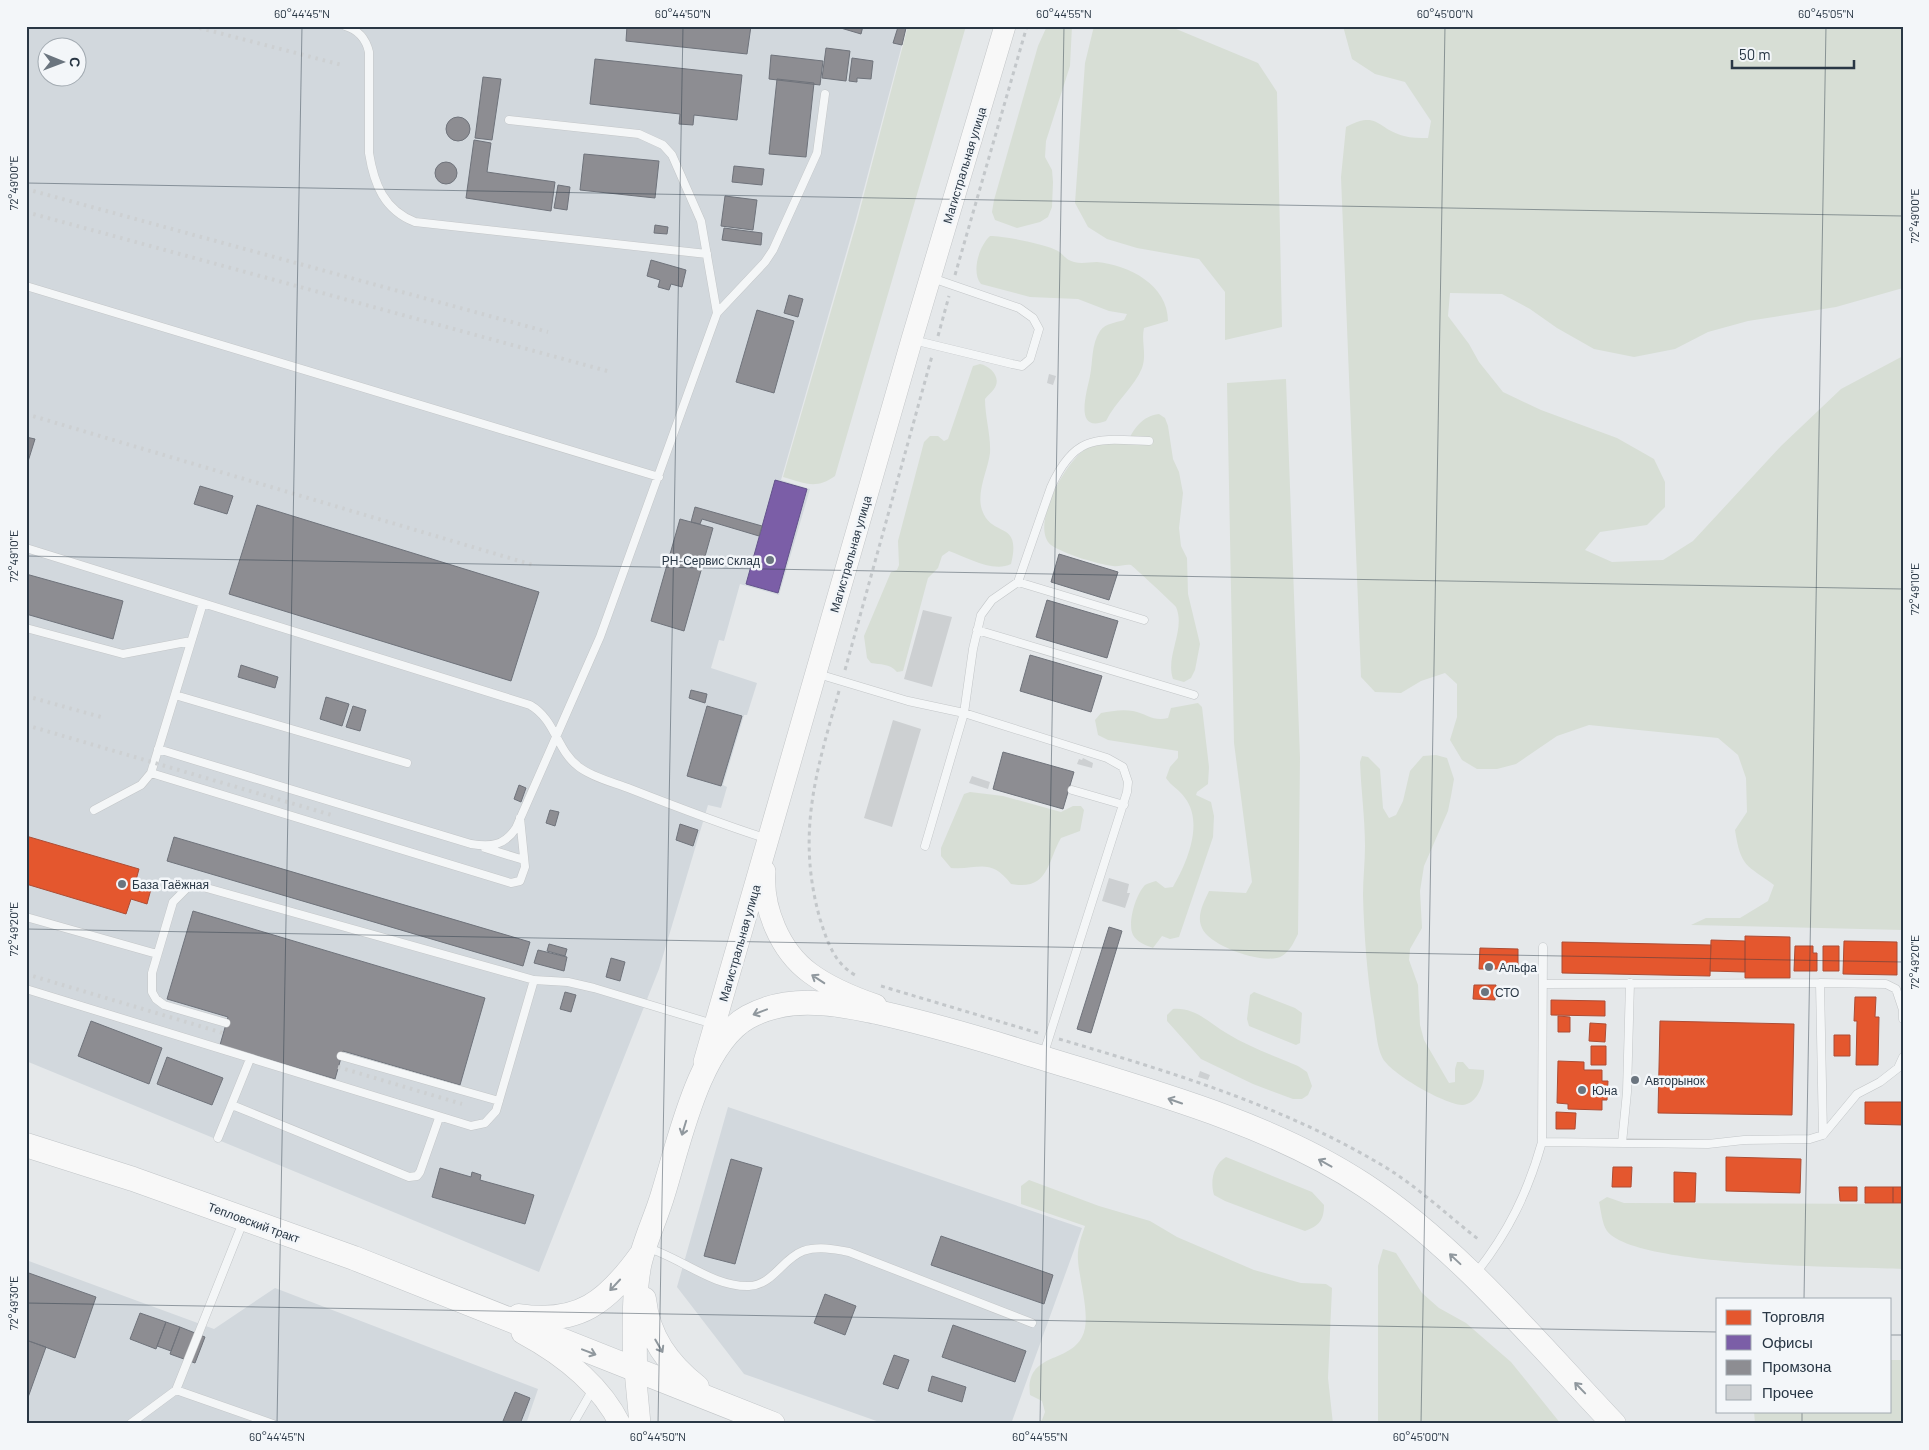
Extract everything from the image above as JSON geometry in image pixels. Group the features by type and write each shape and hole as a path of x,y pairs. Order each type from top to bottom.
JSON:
{"main road":[{"name":"Магистральная улица","path":"698,1082 770,839 930,277 1005,26"},
{"path":"770,839 765,891 778,933 794,957 809,973 828,985 855,997 928,1023 1043,1058 1254,1128 1313,1156 1362,1183 1393,1205 1473,1276 1614,1424"},
{"path":"640,1424 635,1370 637,1286 640,1262 698,1082 720,1041 747,1018 779,1006 816,1003 838,1005 928,1023"},
{"name":"Тепловский тракт","path":"26,1146 133,1179 244,1218 354,1258 478,1308"},
{"path":"478,1308 535,1318 568,1316 587,1310 604,1297 646,1247"},
{"path":"646,1247 645,1304 649,1323 659,1347 675,1368 697,1388 743,1412"},
{"path":"478,1308 773,1424"},
{"path":"478,1308 543,1344 566,1361 594,1387 620,1424"}],"lane":[{"path":"346,26 361,35 367,43 369,52 369,152 372,169 385,201 404,218 415,222 707,254"},
{"path":"471,844 489,846 505,841 516,828 600,637 660,477 717,313 765,262 773,250 817,153 825,94"},
{"path":"509,120 639,134 663,145 672,155 696,207 707,254 717,313"},
{"path":"912,339 1022,366 1030,359 1033,352 1039,329 1033,318 1019,308 930,277"},
{"path":"26,286 660,477"},
{"path":"925,846 964,713 977,630 986,607 1018,582 1056,474 1074,453 1085,443 1093,440 1149,441"},
{"path":"26,548 530,705 544,715 569,758 584,770 686,811 770,839"},
{"path":"1018,582 1144,620"},
{"path":"94,810 141,786 151,773 203,603"},
{"path":"26,628 123,654 191,641"},
{"path":"977,630 1194,695"},
{"path":"816,673 908,700 964,713 1118,763 1127,772 1128,782 1124,805 1043,1058"},
{"path":"175,695 407,763"},
{"path":"158,749 524,860"},
{"path":"151,773 516,884 520,881 525,867 520,818"},
{"path":"1072,790 1124,805"},
{"path":"226,1023 164,1005 156,999 150,985 173,902 183,891 196,885 207,886 534,980 568,982 585,986 690,1015 715,1024"},
{"path":"26,917 158,954"},
{"path":"1473,1276 1498,1245 1512,1220 1534,1169 1542,1142 1543,947"},
{"path":"26,990 463,1125 479,1125 492,1118 499,1101 534,980"},
{"path":"1543,984 1820,982 1886,984 1896,989 1903,1010 1903,1019"},
{"path":"1820,982 1823,1135"},
{"path":"1622,1143 1627,1092 1630,984"},
{"path":"342,1056 499,1101"},
{"path":"1542,1142 1708,1144 1744,1140 1810,1139 1823,1135 1857,1094 1880,1082 1898,1068 1903,1057"},
{"path":"218,1138 250,1059"},
{"path":"232,1106 409,1177 417,1176 420,1172 440,1118"},
{"path":"130,1424 176,1390 244,1218"},
{"path":"646,1247 667,1254 714,1278 749,1286 762,1283 790,1258 802,1251 822,1248 849,1252 1032,1323"},
{"path":"573,1424 594,1387"},
{"path":"176,1390 273,1424"}],"shaded area":[{"path":"26,26 907,26 856,219 781,480 810,489 779,595 740,584 724,641 719,640 711,668 757,683 747,715 744,715 723,785 727,787 721,808 708,805 659,969 539,1272 26,1061"},
{"path":"908,26 966,26 835,476 822,483 804,483 783,477 857,221"},
{"path":"1047,26 1072,26 1070,66 1046,141 1045,157 1052,170 1052,207 1048,217 1040,222 1017,228 995,220 992,212 1038,46"},
{"path":"1094,26 1169,26 1258,63 1277,92 1282,327 1225,340 1225,292 1199,259 1137,248 1107,239 1088,227 1075,203 1085,63"},
{"path":"1343,26 1903,26 1903,288 1836,307 1748,321 1708,332 1675,349 1634,357 1594,349 1502,294 1450,293 1448,316 1469,344 1479,362 1503,392 1541,410 1617,438 1654,459 1665,482 1665,507 1647,525 1600,532 1585,550 1612,562 1663,560 1693,541 1781,446 1841,389 1903,356 1903,930 1691,925 1706,918 1740,918 1768,901 1774,885 1746,864 1740,852 1735,830 1747,812 1746,778 1738,755 1718,738 1589,725 1557,736 1516,764 1497,769 1477,769 1462,760 1450,740 1457,717 1457,684 1445,673 1421,681 1401,693 1375,692 1361,677 1341,177 1346,127 1365,120 1377,122 1404,136 1428,138 1431,121 1405,82 1375,74 1352,59"},
{"path":"990,236 1015,239 1052,248 1074,262 1097,262 1122,267 1144,279 1154,287 1161,297 1166,308 1168,321 1144,328 1142,368 1135,381 1114,407 1106,421 1089,422 1084,409 1094,347 1097,336 1102,328 1124,320 1127,314 1109,311 1078,299 1030,297 981,284 977,273 978,259 986,240"},
{"path":"980,364 988,367 994,373 997,381 994,389 985,399 990,453 980,496 982,510 992,524 1009,535 1013,541 1011,564 996,567 949,551 942,556 938,568 928,578 903,671 897,672 888,666 871,663 867,658 864,636 891,572 897,570 899,565 898,541 924,442 930,436 938,436 944,441 948,439 973,366"},
{"path":"1286,379 1300,758 1298,934 1285,954 1274,958 1263,958 1238,952 1215,941 1202,928 1200,919 1201,909 1209,891 1246,893 1252,882 1234,743 1227,383"},
{"path":"1159,414 1165,418 1168,426 1173,459 1179,472 1183,493 1179,528 1181,546 1187,558 1188,594 1200,644 1195,670 1191,678 1184,682 1173,679 1171,670 1179,625 1176,607 1131,565 1113,566 1081,558 1051,545 1045,536 1044,524 1053,494 1060,479 1078,456 1086,449 1096,445 1127,444 1132,433 1143,420"},
{"path":"1198,703 1202,707 1209,767 1208,784 1197,792 1196,795 1211,802 1214,816 1213,837 1179,937 1170,939 1162,936 1153,948 1139,941 1133,935 1131,923 1138,895 1145,885 1156,881 1165,888 1173,887 1188,855 1193,831 1191,808 1183,795 1166,778 1170,767 1178,758 1178,751 1108,740 1098,735 1095,720 1101,713 1121,710 1133,711 1163,719 1168,718 1171,708"},
{"path":"1436,755 1447,758 1454,779 1448,811 1424,866 1420,891 1422,928 1410,949 1409,960 1418,985 1420,1025 1424,1040 1449,1083 1455,1082 1457,1062 1463,1062 1469,1069 1484,1070 1483,1081 1476,1097 1467,1104 1462,1105 1443,1099 1418,1087 1395,1071 1382,1057 1377,1041 1367,969 1363,895 1365,836 1360,762 1362,756 1368,757 1380,769 1383,808 1389,818 1396,815 1403,801 1410,771 1423,756"},
{"path":"970,792 1003,796 1061,812 1073,806 1081,806 1084,810 1080,831 1061,838 1045,873 1033,883 1023,885 1011,884 997,870 990,868 951,868 941,856 941,848 964,794"},
{"path":"1254,992 1295,1008 1302,1013 1300,1043 1296,1045 1249,1026 1247,1019 1250,995"},
{"path":"1173,1009 1196,1013 1245,1043 1298,1066 1307,1072 1312,1086 1308,1095 1302,1099 1293,1099 1253,1084 1201,1059 1167,1021 1167,1015"},
{"path":"728,1107 1082,1228 1011,1424 885,1424 744,1374 677,1287"},
{"path":"1226,1157 1312,1192 1324,1205 1320,1222 1305,1231 1225,1201 1214,1195 1212,1184 1215,1169"},
{"path":"1029,1180 1099,1206 1150,1221 1177,1237 1254,1270 1301,1283 1326,1284 1332,1288 1328,1378 1333,1424 1031,1424 1042,1420 1045,1412 1042,1401 1030,1395 1030,1381 1034,1372 1041,1365 1076,1345 1082,1337 1086,1320 1078,1256 1085,1226 1021,1204 1021,1186"},
{"path":"1607,1197 1624,1203 1903,1204 1903,1269 1746,1263 1658,1252 1626,1243 1607,1231 1599,1202"},
{"path":"1383,1249 1396,1253 1422,1293 1439,1308 1466,1323 1511,1362 1561,1424 1378,1424 1378,1266"},
{"path":"26,1260 214,1329 275,1288 538,1389 526,1424 26,1424"},
{"path":"1892,1360 1903,1360 1903,1424 1755,1424 1754,1412 1892,1412"}],"building: Торговля":[{"path":"26,836 139,869 135,884 151,889 147,904 131,899 126,914 26,884"},
{"path":"1745,936 1790,937 1790,978 1745,978"},
{"path":"1711,940 1745,941 1745,972 1710,971"},
{"path":"1844,941 1897,942 1897,975 1843,974"},
{"path":"1562,942 1711,945 1710,976 1562,973"},
{"path":"1795,946 1813,946 1813,953 1817,953 1817,971 1794,971"},
{"path":"1823,946 1839,946 1839,971 1823,971"},
{"path":"1480,948 1518,949 1518,969 1479,969"},
{"name":"СТО","path":"1474,985 1496,985 1495,1000 1473,999"},
{"path":"1855,997 1876,997 1875,1017 1879,1017 1878,1065 1856,1065 1857,1021 1854,1021"},
{"path":"1551,1000 1605,1001 1605,1016 1551,1015"},
{"path":"1558,1016 1570,1017 1570,1032 1558,1032"},
{"path":"1660,1021 1794,1024 1792,1115 1658,1113"},
{"path":"1590,1023 1606,1024 1605,1042 1589,1041"},
{"path":"1834,1035 1850,1035 1850,1056 1834,1056"},
{"path":"1591,1046 1606,1046 1606,1065 1591,1065"},
{"name":"Юна","path":"1558,1061 1584,1062 1584,1070 1602,1070 1602,1081 1608,1081 1607,1100 1602,1100 1602,1110 1568,1109 1568,1104 1557,1103"},
{"path":"1865,1102 1903,1102 1903,1125 1865,1124"},
{"path":"1556,1112 1576,1113 1575,1129 1556,1129"},
{"path":"1726,1157 1801,1159 1800,1193 1726,1191"},
{"path":"1613,1167 1632,1167 1631,1187 1612,1187"},
{"path":"1674,1172 1696,1173 1695,1202 1674,1202"},
{"path":"1839,1187 1857,1187 1857,1201 1840,1201"},
{"path":"1865,1187 1893,1187 1893,1203 1865,1203"},
{"path":"1893,1187 1903,1187 1903,1203 1893,1203"}],"building: Офисы":[{"name":"РН-Сервис Cклад","path":"775,480 807,489 778,593 746,584"}],"building: Промзона":[{"path":"627,26 751,26 747,54 626,41"},
{"path":"834,26 863,26 861,34"},
{"path":"898,27 906,28 902,45 893,43"},
{"path":"826,48 850,51 846,81 822,78"},
{"path":"771,55 823,61 820,85 769,79"},
{"path":"852,58 873,61 871,79 857,78 857,82 849,81"},
{"path":"595,59 742,75 737,120 694,115 693,125 679,124 680,114 590,104"},
{"path":"483,77 501,79 492,140 475,138"},
{"path":"777,79 814,83 806,157 769,154"},
{"path":"458,117 467,120 470,129 467,138 458,141 449,138 446,129 449,120"},
{"path":"474,140 491,143 487,172 555,182 551,211 466,198"},
{"path":"584,154 659,161 655,198 580,190"},
{"path":"446,162 454,165 457,173 454,181 446,184 438,181 435,173 438,165"},
{"path":"734,166 764,169 762,185 732,182"},
{"path":"558,185 570,187 567,210 554,208"},
{"path":"725,196 757,200 753,230 721,226"},
{"path":"655,225 668,227 667,234 654,233"},
{"path":"724,228 762,233 761,245 722,240"},
{"path":"651,260 686,270 682,287 671,284 669,290 658,287 660,280 647,276"},
{"path":"789,295 803,299 798,317 784,313"},
{"path":"757,310 794,321 774,393 736,382"},
{"path":"26,437 35,439 26,468"},
{"path":"200,486 233,496 227,514 194,504"},
{"path":"257,505 539,592 511,681 229,594"},
{"path":"695,507 762,526 759,536 702,519 700,524 691,522"},
{"path":"680,519 713,528 684,631 651,621"},
{"path":"1059,554 1118,572 1109,600 1051,582"},
{"path":"26,574 123,601 113,639 26,614"},
{"path":"1047,600 1118,621 1107,658 1036,637"},
{"path":"1030,655 1102,676 1091,712 1020,691"},
{"path":"241,665 278,677 275,688 238,677"},
{"path":"691,690 707,694 705,703 689,698"},
{"path":"326,697 349,704 342,726 320,719"},
{"path":"353,706 366,710 360,731 346,727"},
{"path":"707,706 742,716 721,786 687,776"},
{"path":"1003,752 1074,772 1063,809 993,789"},
{"path":"519,785 526,788 521,802 514,799"},
{"path":"550,810 559,812 555,826 546,823"},
{"path":"680,824 698,830 693,846 676,840"},
{"path":"174,837 530,942 523,966 167,861"},
{"path":"193,911 485,998 460,1085 343,1051 335,1079 220,1045 228,1017 167,999"},
{"path":"1109,927 1122,931 1091,1033 1077,1029"},
{"path":"549,944 567,949 565,956 547,951"},
{"path":"538,950 567,957 564,971 534,963"},
{"path":"611,958 625,962 620,981 606,977"},
{"path":"565,992 576,995 571,1012 560,1009"},
{"path":"91,1021 162,1048 149,1084 78,1056"},
{"path":"167,1057 223,1078 212,1105 157,1084"},
{"path":"731,1159 762,1168 735,1264 704,1256"},
{"path":"440,1168 471,1177 472,1172 481,1175 480,1180 534,1195 525,1224 432,1197"},
{"path":"941,1236 1053,1275 1044,1304 931,1265"},
{"path":"26,1272 96,1297 75,1358 26,1340"},
{"path":"825,1294 856,1306 845,1335 814,1323"},
{"path":"140,1313 166,1322 156,1349 130,1339"},
{"path":"166,1322 180,1327 171,1351 157,1346"},
{"path":"953,1325 1026,1351 1015,1382 942,1357"},
{"path":"180,1327 205,1337 195,1363 170,1354"},
{"path":"26,1340 46,1347 26,1403"},
{"path":"894,1355 909,1360 898,1389 883,1384"},
{"path":"932,1376 966,1387 962,1402 928,1391"},
{"path":"515,1392 530,1398 520,1424 503,1421"}],"building: Прочее":[{"path":"1049,374 1056,376 1053,385 1047,383"},
{"path":"923,610 952,617 932,687 904,679"},
{"path":"893,720 921,729 892,827 864,818"},
{"path":"1083,758 1093,763 1092,768 1077,764 1079,759 1082,760"},
{"path":"972,776 990,782 988,789 969,783"},
{"path":"1109,878 1129,884 1127,893 1130,893 1125,908 1102,901"},
{"path":"1200,1071 1210,1075 1208,1080 1198,1077"}],"railway":[{"path":"192,26 342,65"},
{"path":"26,189 548,332"},
{"path":"26,212 611,372"},
{"path":"26,414 533,565"},
{"path":"26,696 101,717"},
{"path":"26,725 335,816"},
{"path":"26,974 223,1033"},
{"path":"338,1067 462,1104"}],"place":[{"name":"РН-Сервис Cклад","path":"770,560"},
{"name":"База Таёжная","path":"122,884"},
{"name":"Альфа","path":"1489,967"},
{"name":"СТО","path":"1485,992"},
{"name":"Авторынок","path":"1635,1080"},
{"name":"Юна","path":"1582,1090"}]}
